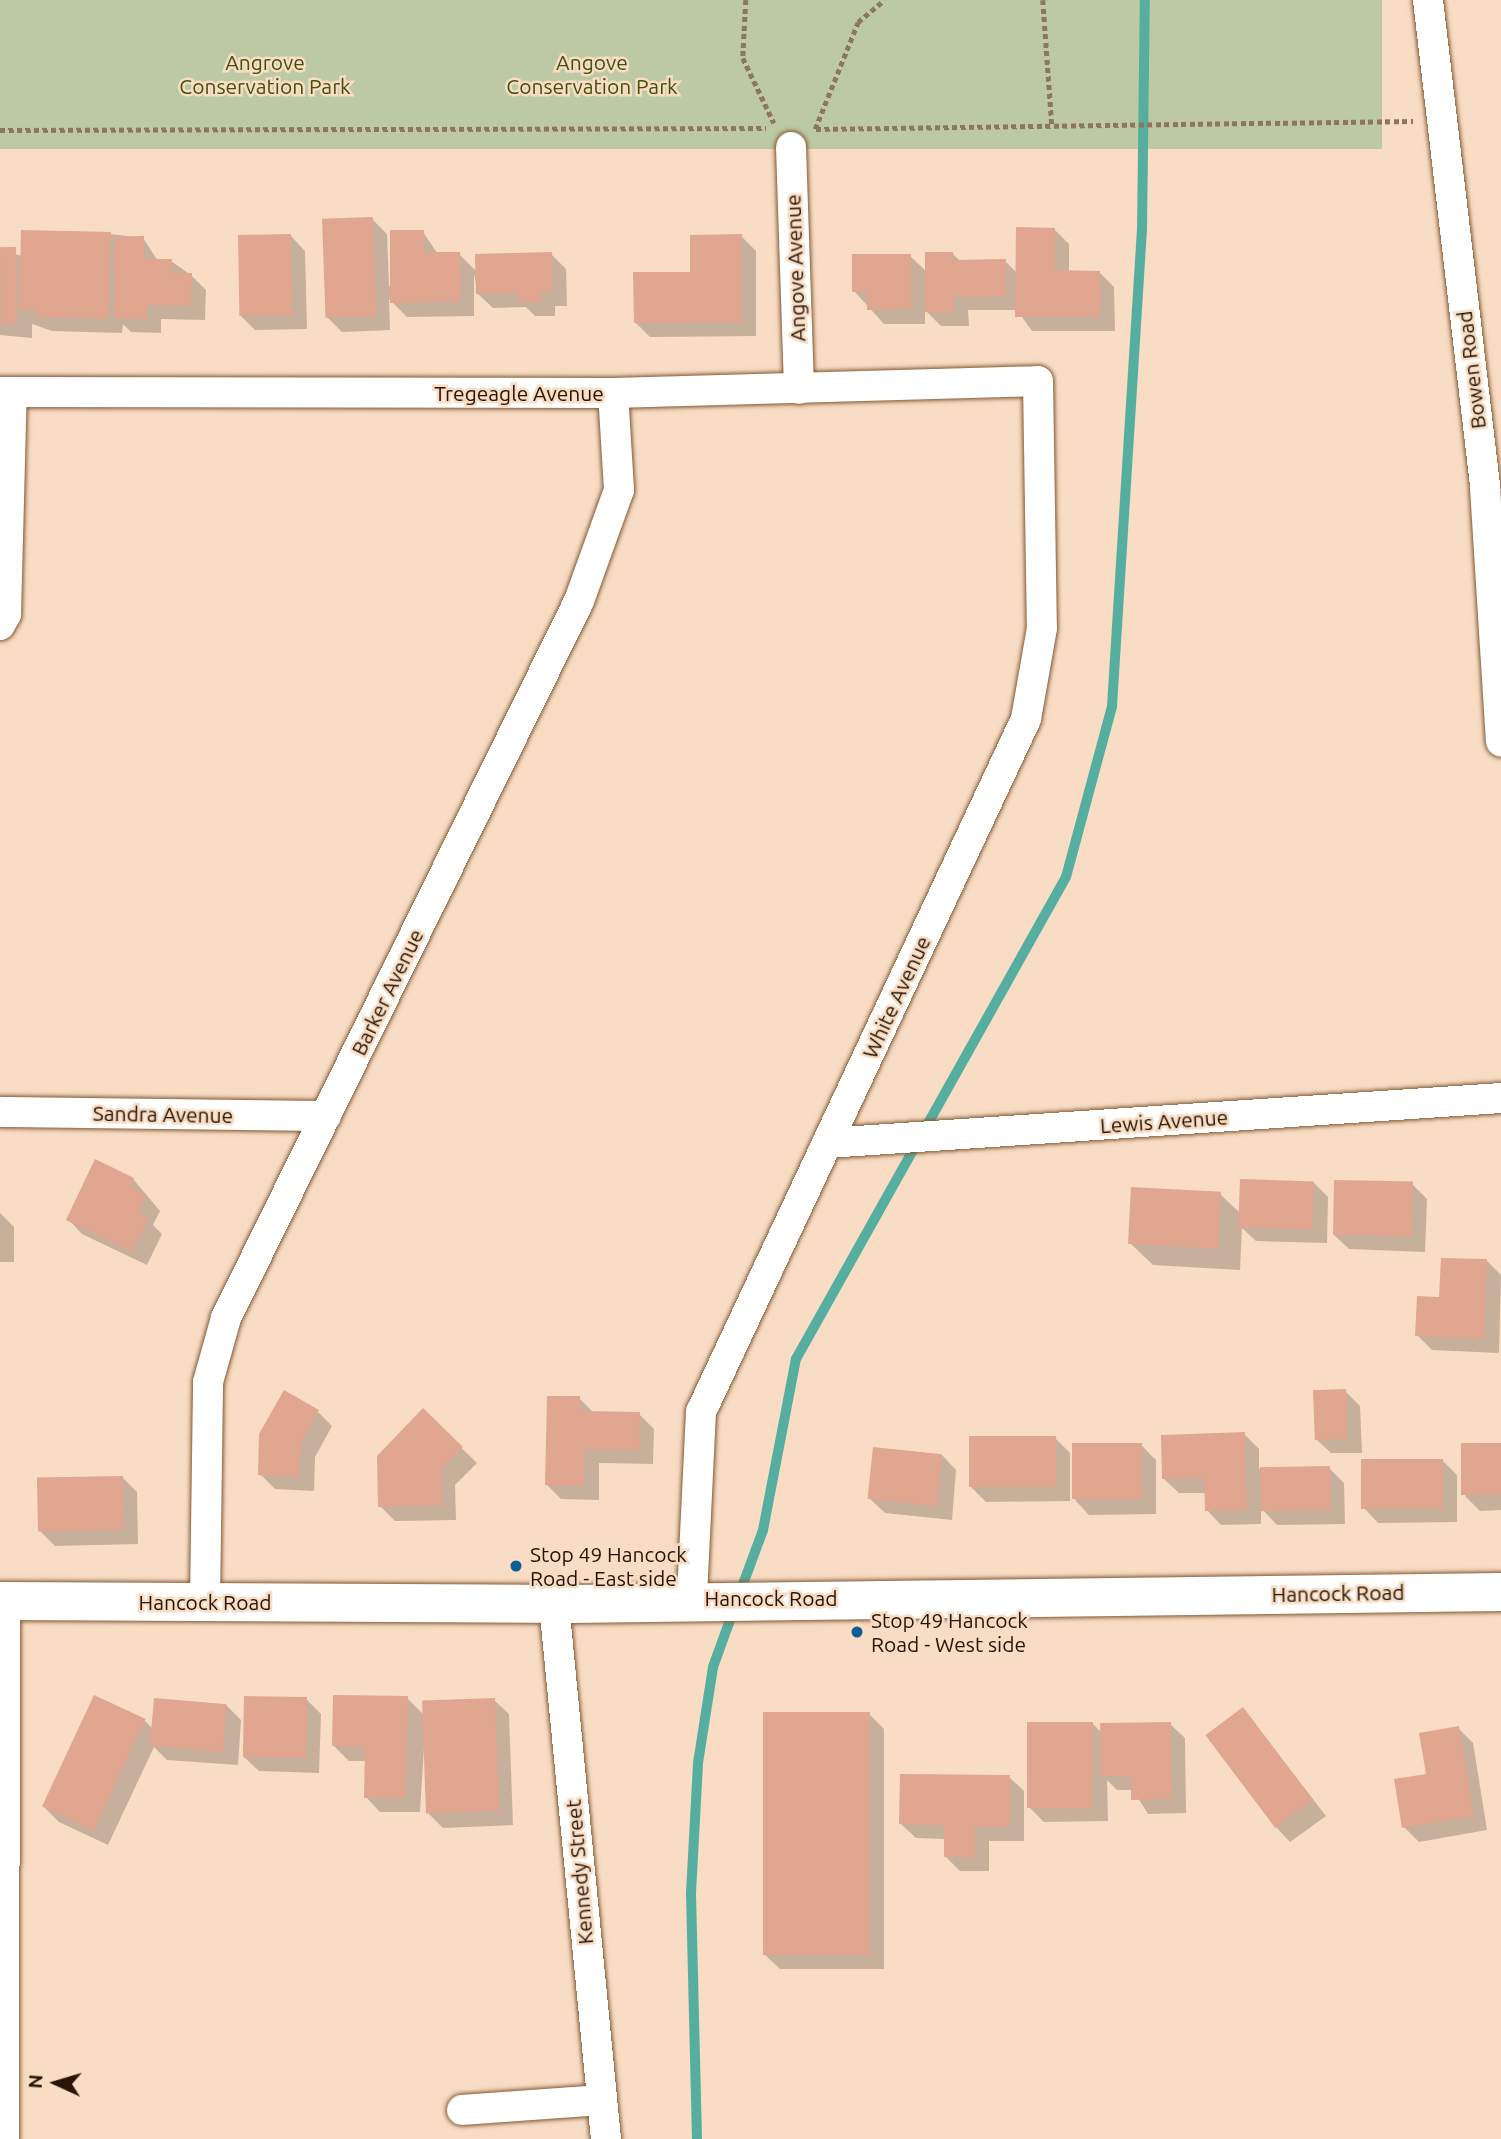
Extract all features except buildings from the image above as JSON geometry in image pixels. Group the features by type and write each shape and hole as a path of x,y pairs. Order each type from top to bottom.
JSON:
{"main road":[{"name":"Hancock Road","path":"2,1601 554,1604 761,1598 1501,1592"}],"street":[{"name":"Bowen Road","path":"1428,0 1442,122 1493,488 1501,741"},
{"name":"Angove Avenue","path":"784,138 799,389"},
{"name":"Tregeagle Avenue","path":"6,392 613,393 1038,381"},
{"name":"White Avenue","path":"703,1599 701,1412 1026,719 1042,628 1038,381"},
{"path":"0,625 6,614 6,392"},
{"name":"Barker Avenue","path":"205,1602 208,1382 226,1318 579,601 619,490 613,393"},
{"name":"Lewis Avenue","path":"827,1143 1501,1098"},
{"name":"Sandra Avenue","path":"0,1112 326,1116"},
{"path":"2,1601 4,2139"},
{"name":"Kennedy Street","path":"554,1604 606,2139"},
{"path":"462,2110 601,2100"}],"path":[{"path":"746,0 743,58 784,138"},
{"path":"815,129 858,22 884,0"},
{"path":"1043,0 1052,126"},
{"path":"0,130 784,138 815,129 1442,122"}],"green space":[{"name":"Angrove Conservation Park","path":"0,0 1382,0 1382,149 0,149"}],"waterway":[{"path":"739,1595 763,1530 796,1359 1066,877 1112,706 1142,230 1145,0"},
{"path":"697,2139 691,1893 698,1763 713,1667 734,1609"}],"place":[{"name":"Stop 49 Hancock Road - East side","path":"516,1566"},
{"name":"Stop 49 Hancock Road - West side","path":"857,1632"}],"park label":[{"name":"Angove Conservation Park","path":"592,74"}]}
